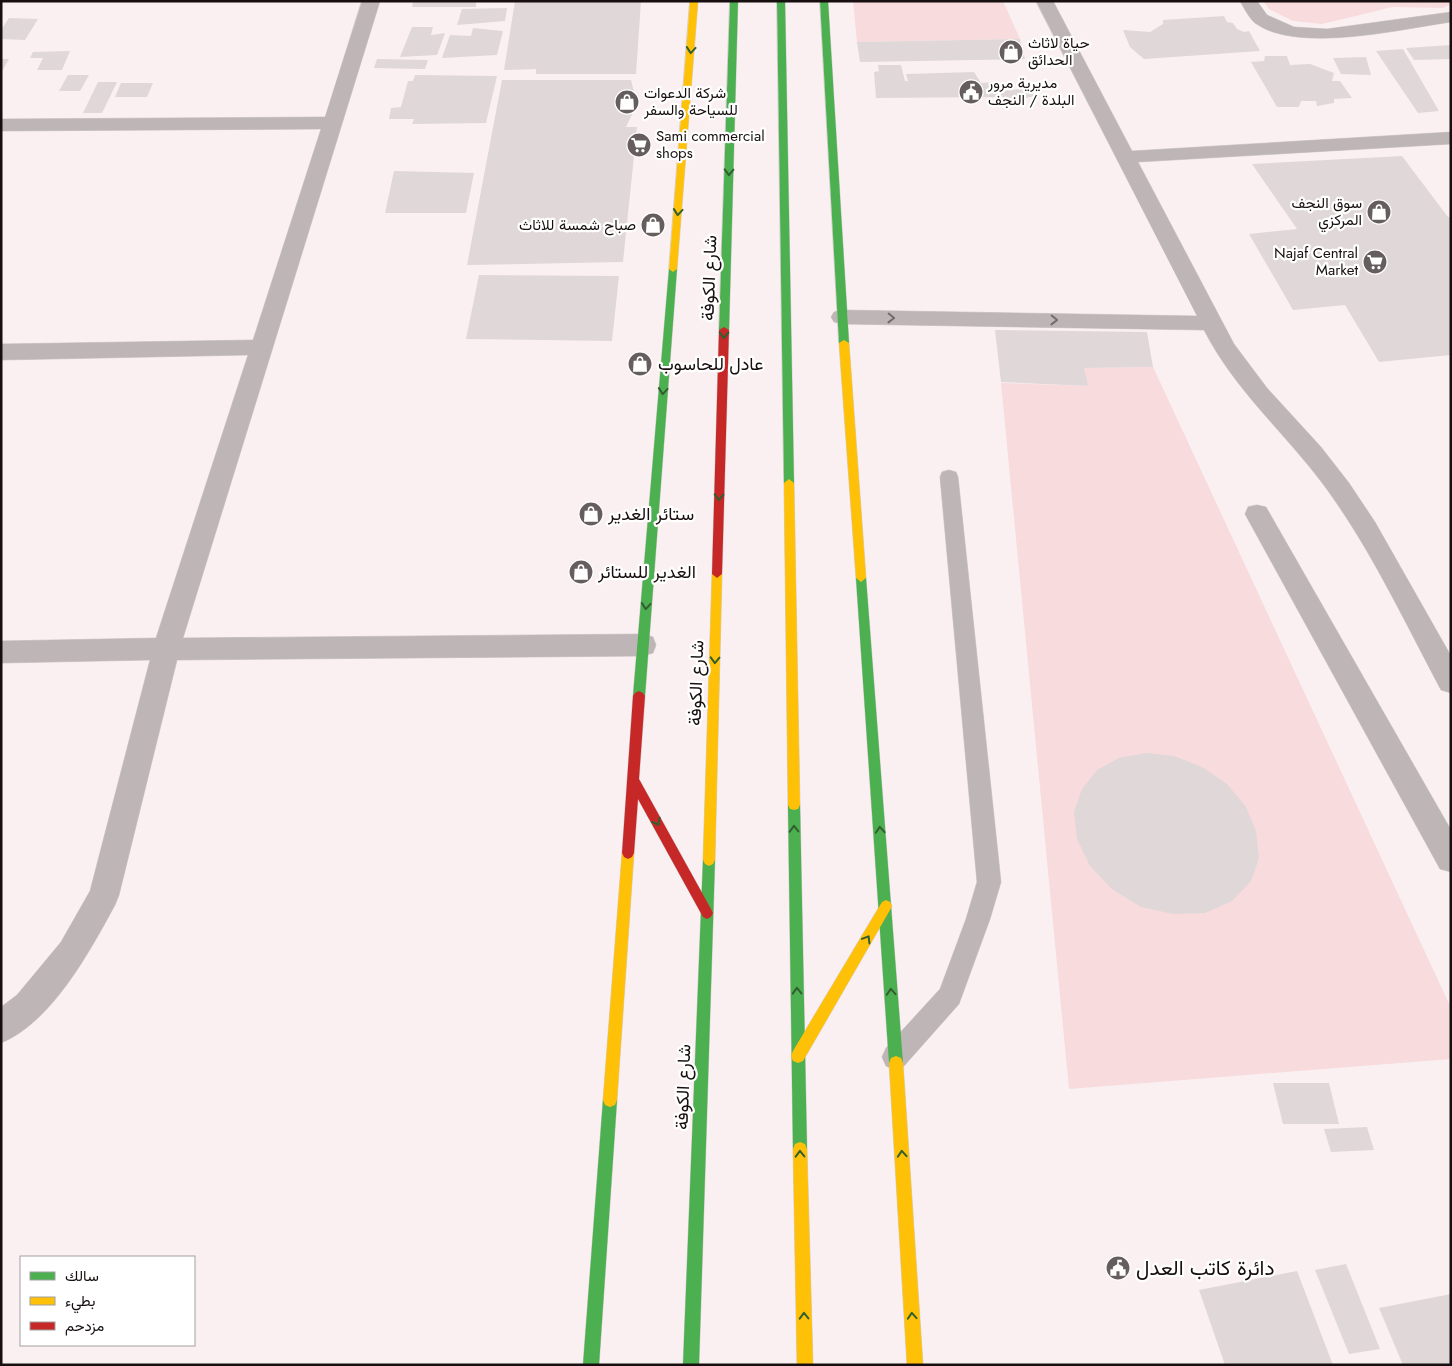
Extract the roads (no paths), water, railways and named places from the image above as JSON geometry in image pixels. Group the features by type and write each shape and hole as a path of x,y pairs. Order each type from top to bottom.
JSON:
{"main road":[{"path":"591,1365 643,645 694,1"},
{"name":"شارع الكوفة","path":"691,1365 707,914 734,1"},
{"path":"781,1 798,1056 805,1365"},
{"path":"824,1 842,317 886,906 916,1365"},
{"path":"633,779 707,914"},
{"path":"798,1056 886,906"}],"street":[{"path":"1,1027 28,1006 72,952 104,895 166,649 371,1"},
{"path":"1044,1 1210,323 1224,346 1259,394 1312,453 1340,490 1366,529 1451,682"},
{"path":"1248,1 1261,19 1291,32 1327,34 1451,17"},
{"path":"1,126 332,123"},
{"path":"1126,157 1451,138"},
{"path":"842,317 1210,323"},
{"path":"1,352 262,347"},
{"path":"1258,514 1451,859"},
{"path":"1,652 643,645"}],"lane":[{"path":"896,1057 950,996 978,919 989,882 949,477"}],"place":[{"name":"حياة لاثاث الحدائق","path":"1011,52"},
{"name":"مديرية مرور البلدة / النجف","path":"971,92"},
{"name":"شركة الدعوات للسياحة والسفر","path":"627,102"},
{"name":"Sami commercial shops","path":"639,145"},
{"name":"سوق النجف المركزي","path":"1379,212"},
{"name":"صباح شمسة للاثاث","path":"653,225"},
{"name":"Najaf Central Market","path":"1375,262"},
{"name":"عادل للحاسوب","path":"640,364"},
{"name":"ستائر الغدير","path":"591,514"},
{"name":"الغدير للستائر","path":"581,572"},
{"name":"دائرة كاتب العدل","path":"1118,1268"}]}
